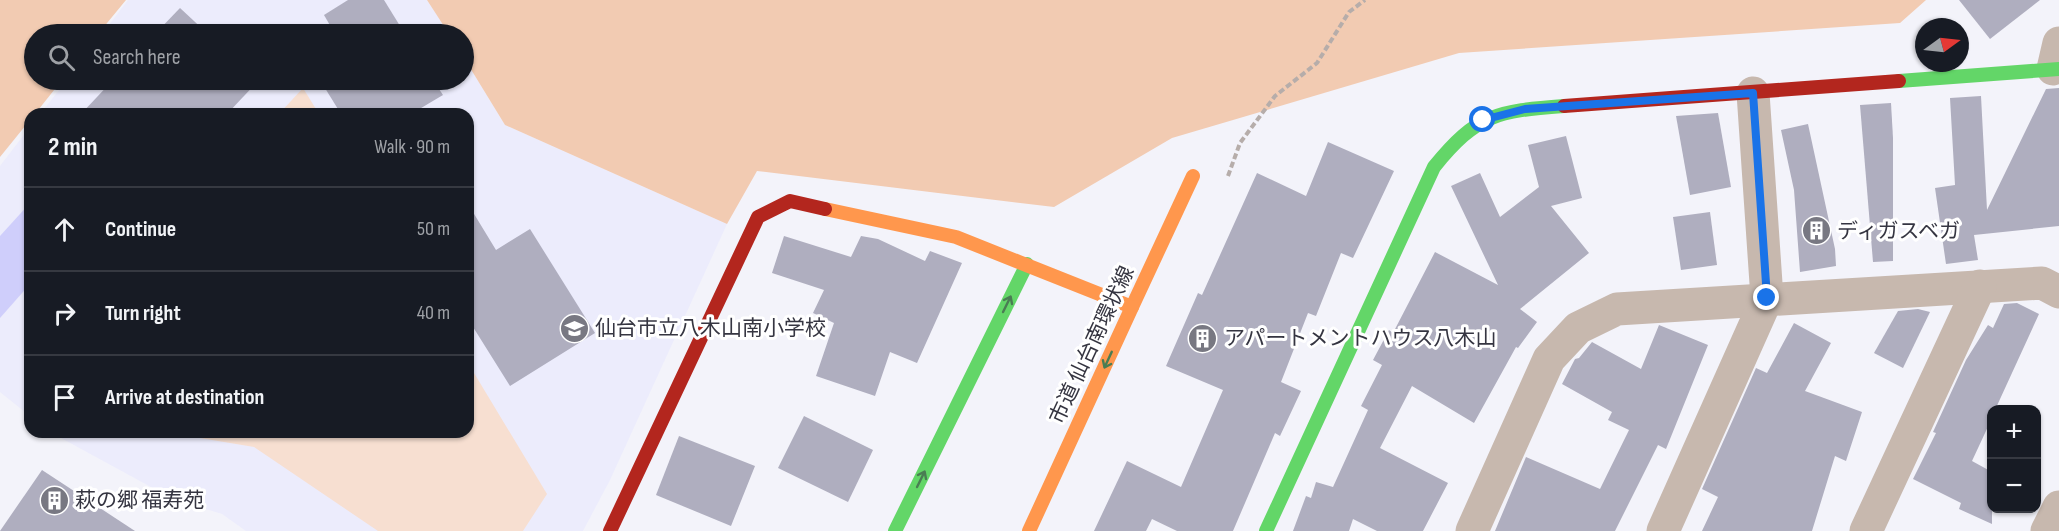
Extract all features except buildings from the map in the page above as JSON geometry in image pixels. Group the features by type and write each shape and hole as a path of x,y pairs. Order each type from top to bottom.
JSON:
{"street":[{"path":"1266,531 1434,167 1458,138 1483,120 1525,109 1753,93 2057,60"},
{"path":"1663,531 1767,298 1753,93"},
{"name":"市道 仙台南環状線","path":"1029,531 1193,176"},
{"path":"613,530 758,217 790,201 956,237 1132,307"},
{"path":"895,531 1027,264"},
{"path":"1472,531 1549,359 1578,328 1617,309 1767,298 2042,283 2059,292"},
{"path":"1866,531 1980,286"},
{"path":"2047,531 2059,507"}],"path":[{"path":"1224,185 1240,143 1275,96 1317,63 1349,12 1365,0"}],"shaded area":[{"path":"0,0 126,0 106,24 24,24 24,90 54,90 40,108 24,108 24,127 0,157"},
{"path":"128,0 427,0 443,24 110,24"},
{"path":"427,0 1926,0 1900,23 1459,53 1172,138 1054,207 757,171 727,224 505,125 474,74 474,24 443,24"},
{"name":"仙台市立八木山南小学校","path":"474,74 505,125 727,224 610,480 583,531 246,531 222,514 173,499 61,438 474,438 474,108 45,108 59,90 474,90"},
{"path":"301,90 304,90 315,108 285,108"},
{"path":"24,135 24,411 0,392 0,166"},
{"path":"474,373 547,494 523,531 378,531 254,447 200,438 474,438"}],"water":[{"path":"24,210 24,291 0,318 0,236"}],"traffic: fast":[{"path":"1899,81 2059,69"},
{"path":"1266,531 1434,167 1463,136 1490,118 1521,110 1564,106"},
{"path":"895,531 1027,264"}],"traffic: slow":[{"path":"825,209 956,237 1132,307 1193,176"},
{"path":"1029,531 1132,307"}],"traffic: jam":[{"path":"1564,106 1899,81"},
{"path":"610,531 758,217 790,201 825,209"}],"place":[{"name":"ディガスベガ","path":"1816,231"},
{"name":"仙台市立八木山南小学校","path":"574,328"},
{"name":"アパートメントハウス八木山","path":"1203,338"},
{"name":"萩の郷 福寿苑","path":"54,500"}],"route":[{"path":"1483,120 1525,109 1753,93 1767,298"}]}
